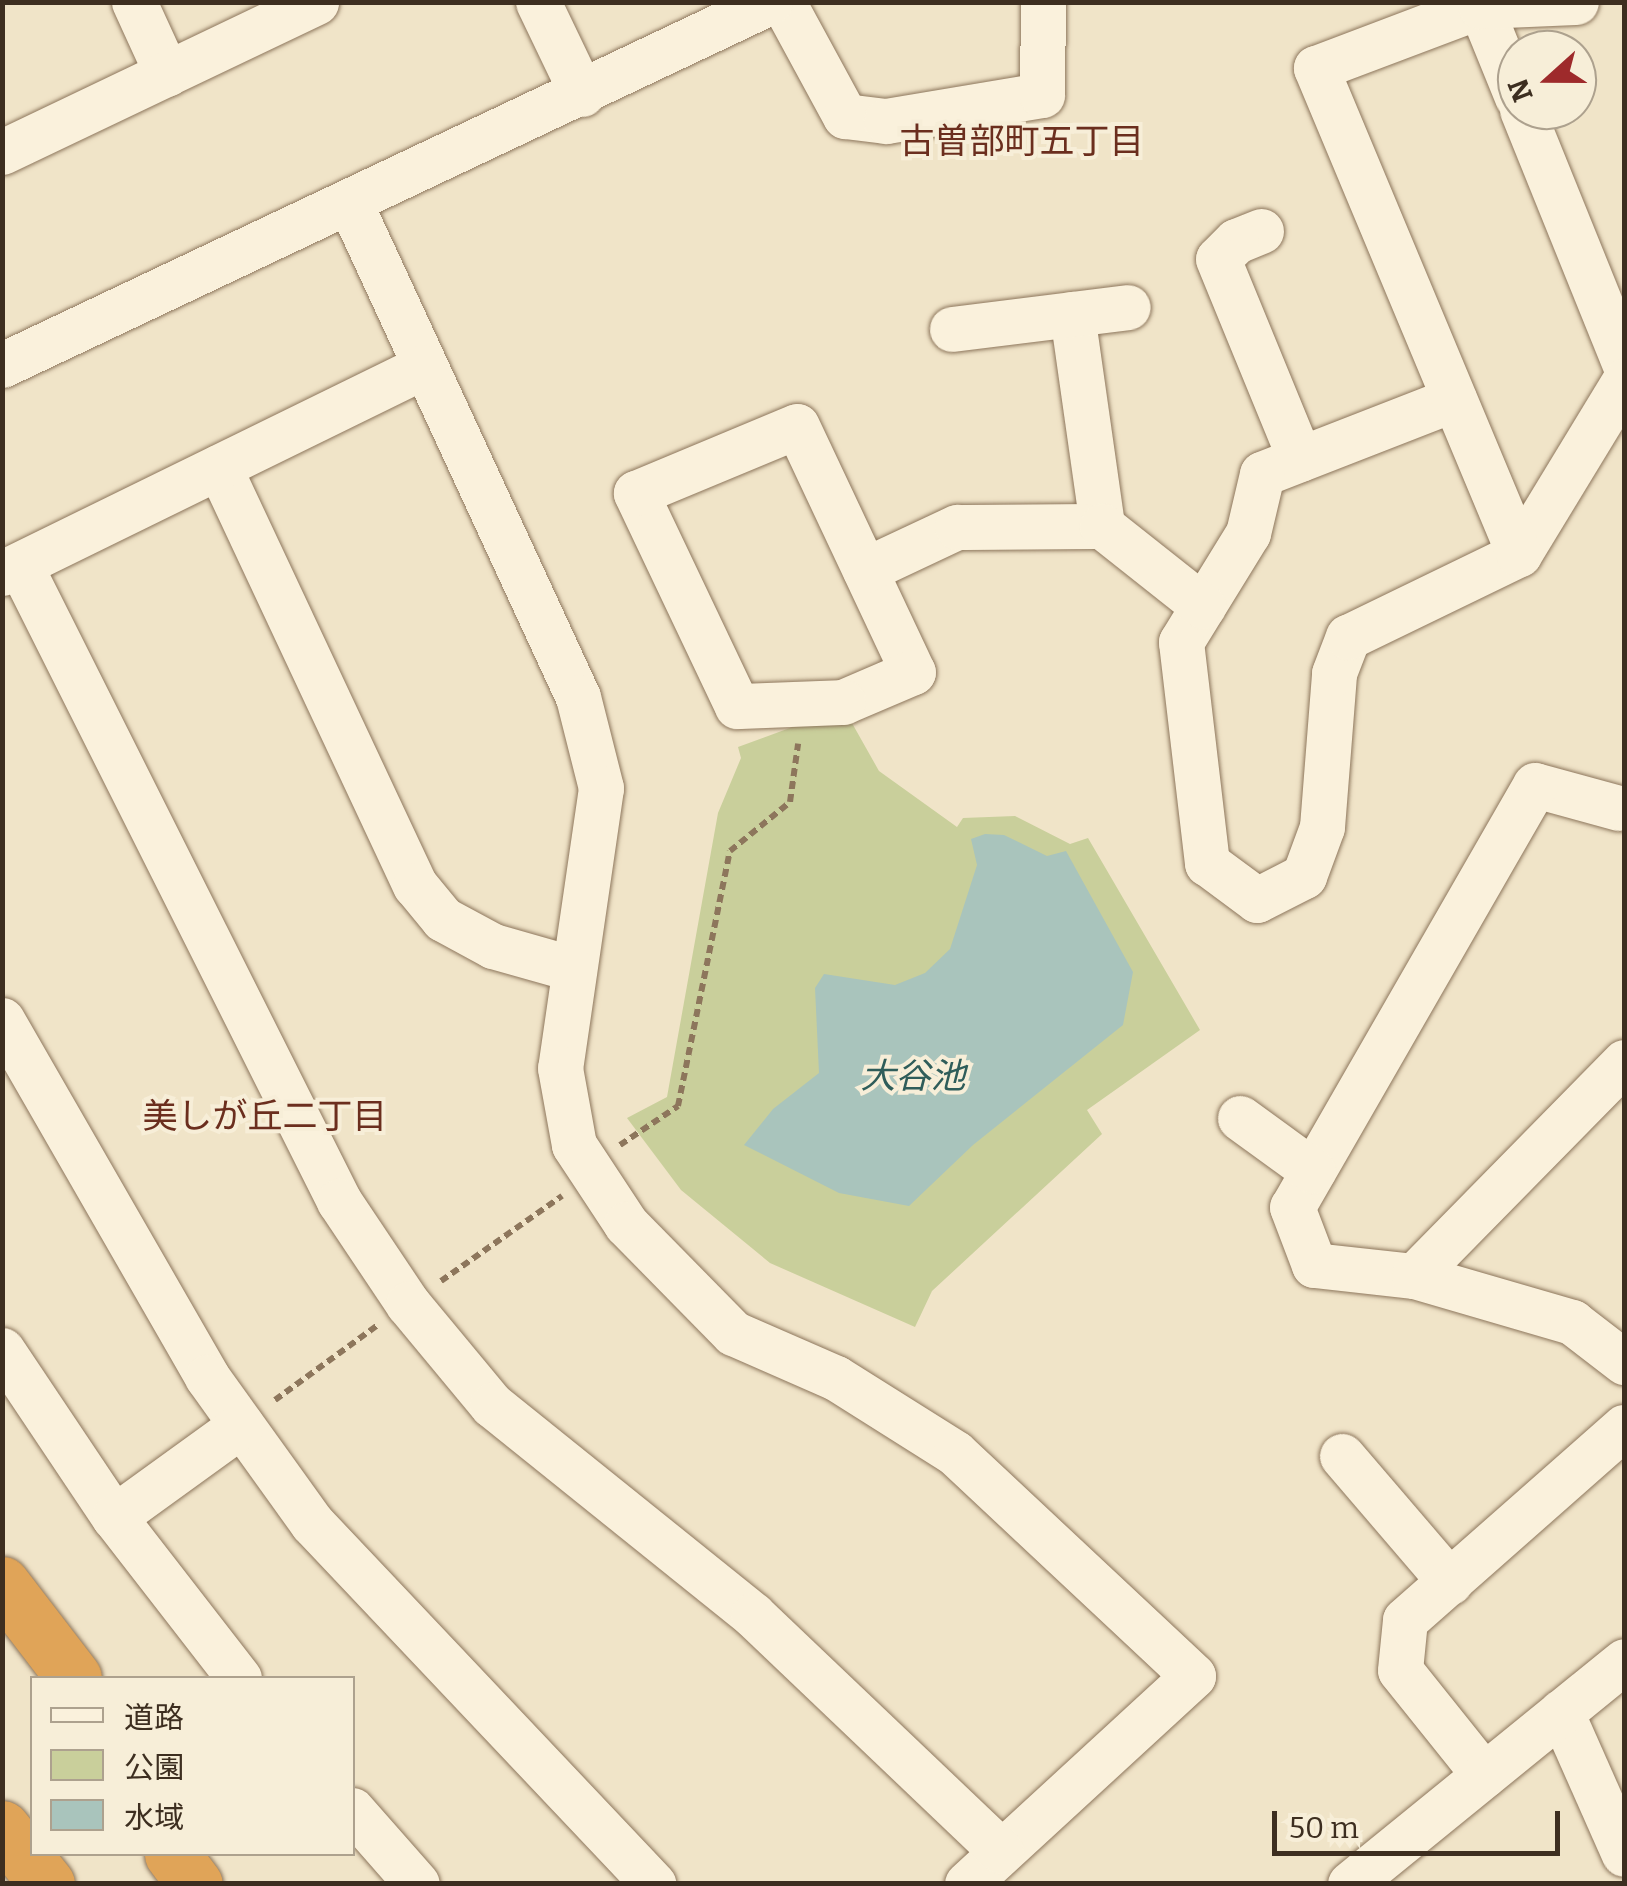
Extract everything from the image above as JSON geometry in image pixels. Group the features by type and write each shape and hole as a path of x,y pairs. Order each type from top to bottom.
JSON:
{"highway":[{"path":"2,1584 72,1676"},
{"path":"2,1633 36,1676"},
{"path":"2,1786 30,1821"},
{"path":"2,1828 47,1884"},
{"path":"57,1856 79,1884"},
{"path":"174,1856 195,1884"},
{"path":"206,1856 227,1884"}],"street":[{"path":"134,2 167,74"},
{"path":"2,152 316,2"},
{"path":"538,2 582,94"},
{"path":"2,365 770,2"},
{"path":"782,2 844,116 886,121 1042,95 1044,2"},
{"path":"1519,554 1316,68 1480,6 1576,2"},
{"path":"1480,6 1497,48"},
{"path":"1530,130 1624,362"},
{"path":"349,201 422,367 578,696 602,788 571,968 560,1068 574,1144 626,1224 733,1332 836,1378 955,1453 1194,1676 967,1884"},
{"path":"1261,231 1236,241 1218,259 1300,459"},
{"path":"952,329 1128,307"},
{"path":"1072,314 1102,526"},
{"path":"422,367 11,569 339,1201 408,1304 492,1406 753,1615 1002,1851"},
{"path":"1454,399 1262,474 1248,533 1181,642 1208,863 1257,900 1304,876 1322,828 1334,672 1348,636 1519,554 1624,382"},
{"path":"796,426 914,672 843,702 790,704 737,706 636,493 796,426"},
{"path":"219,467 415,885 444,919 493,946 571,968"},
{"path":"864,570 957,527 1102,526 1203,606"},
{"path":"1623,810 1535,785 1292,1208 1314,1264 1414,1276 1572,1322 1624,1362"},
{"path":"2,1020 208,1377 312,1522 653,1884"},
{"path":"1414,1276 1624,1062"},
{"path":"1240,1118 1313,1171"},
{"path":"2,1350 114,1517 237,1676"},
{"path":"114,1517 242,1425"},
{"path":"1484,1775 1400,1670 1405,1620 1624,1427"},
{"path":"1342,1456 1450,1582"},
{"path":"1376,1875 1484,1775 1624,1662"},
{"path":"1561,1712 1624,1854"},
{"path":"355,1813 417,1884"}],"path":[{"path":"588,1166 678,1106 730,850 790,802 796,788 800,752 790,704"}],"green space":[{"path":"848,716 879,771 957,827 963,818 1015,816 1070,844 1088,838 1200,1030 1087,1110 1102,1134 932,1291 915,1327 770,1263 681,1190 627,1118 667,1097 718,813 741,758 738,747 806,722"}],"water":[{"name":"大谷池","path":"985,834 1004,835 1047,856 1066,851 1133,972 1123,1025 973,1145 909,1206 839,1193 744,1145 773,1109 819,1073 815,988 824,974 895,985 925,973 950,949 977,865 971,839"}],"district":[{"name":"古曽部町五丁目","path":"1022,141"},
{"name":"美しが丘二丁目","path":"265,1116"}]}
